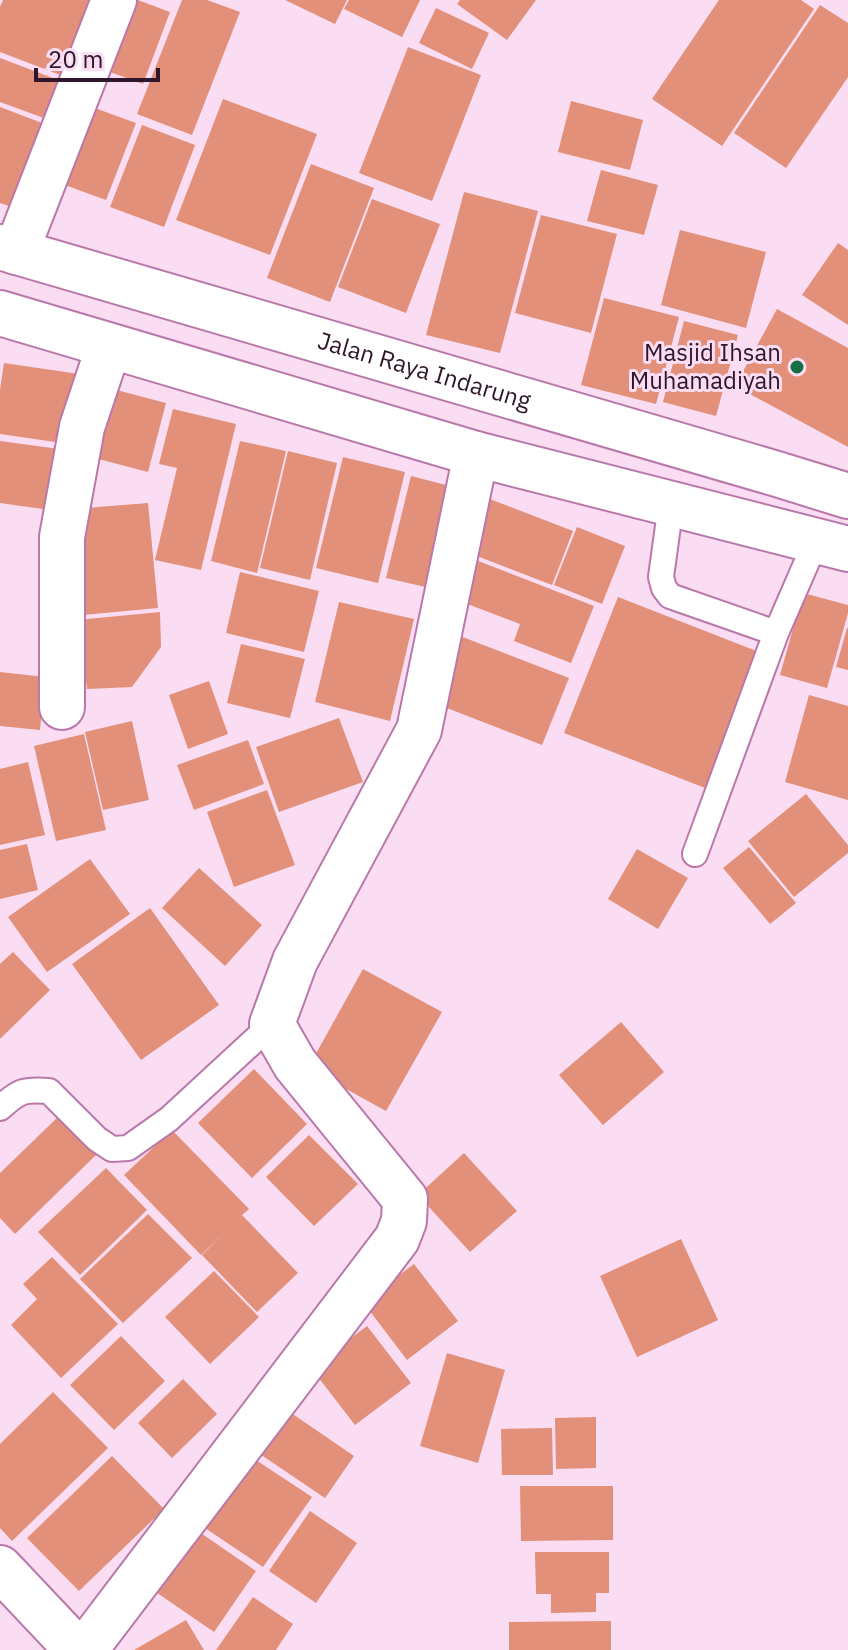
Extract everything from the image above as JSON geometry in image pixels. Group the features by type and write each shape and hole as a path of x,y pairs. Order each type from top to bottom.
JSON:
{"main road":[{"path":"8,249 114,0"},
{"name":"Jalan Raya Indarung","path":"8,249 848,496"},
{"path":"0,313 476,454 832,545"},
{"path":"62,707 62,537 82,427 109,346"},
{"path":"0,1568 73,1645 397,1239 404,1221 405,1199 295,1064 272,1024 295,961 419,730 476,454"}],"lane":[{"path":"671,504 661,577 670,596 776,633"},
{"path":"695,854 776,633 832,545"},
{"path":"0,1108 15,1094 30,1090 49,1091 97,1139 112,1149 128,1148 169,1119 272,1024"}],"building":[{"path":"3,0 92,0 63,76 0,52 0,7"},
{"path":"126,0 138,0 170,12 143,84 99,68"},
{"path":"182,0 207,0 240,12 192,135 137,114"},
{"path":"285,0 347,0 335,24"},
{"path":"349,0 420,0 402,37 344,9"},
{"path":"460,0 536,0 507,40 457,4"},
{"path":"719,0 801,0 814,9 722,146 652,99"},
{"path":"820,5 848,23 848,77 786,168 734,133"},
{"path":"436,8 489,33 472,69 419,43"},
{"path":"408,47 481,75 432,201 359,173"},
{"path":"0,58 66,83 52,121 0,102"},
{"path":"223,99 317,134 270,255 176,220"},
{"path":"571,101 643,120 630,170 558,152"},
{"path":"81,103 136,123 106,200 51,180"},
{"path":"0,107 50,126 18,209 0,203"},
{"path":"142,125 195,145 164,227 110,207"},
{"path":"311,164 374,188 330,302 267,278"},
{"path":"601,170 658,185 644,235 587,221"},
{"path":"464,192 538,211 500,353 426,335"},
{"path":"372,199 440,224 406,313 338,287"},
{"path":"541,215 617,234 591,333 515,313"},
{"path":"680,230 766,252 746,328 661,305"},
{"path":"838,243 848,250 848,325 802,295"},
{"path":"604,298 679,317 656,404 581,385"},
{"name":"Masjid Ihsan Muhamadiyah","path":"777,309 848,348 848,447 735,386"},
{"path":"684,321 738,335 716,416 663,402"},
{"path":"4,363 79,374 69,444 0,434 0,390"},
{"path":"105,387 166,403 148,472 87,456"},
{"path":"173,409 236,424 201,570 155,560 177,468 159,464"},
{"path":"0,441 66,450 57,511 0,503"},
{"path":"240,441 286,451 257,573 211,561"},
{"path":"288,451 337,463 310,580 260,568"},
{"path":"343,457 405,472 378,583 316,568"},
{"path":"411,476 454,487 430,588 386,578"},
{"path":"482,496 573,531 552,585 461,550"},
{"path":"148,503 158,608 83,615 73,509"},
{"path":"577,527 625,546 602,604 554,585"},
{"path":"473,559 594,606 571,663 514,641 520,624 457,600"},
{"path":"240,572 319,591 304,652 226,633"},
{"path":"803,593 848,605 827,688 780,675"},
{"path":"618,597 759,652 705,788 564,733"},
{"path":"339,602 414,619 390,721 315,702"},
{"path":"160,612 161,647 132,687 87,689 77,620"},
{"path":"848,628 848,670 836,667"},
{"path":"460,636 569,678 542,745 434,703"},
{"path":"241,644 305,659 290,718 227,703"},
{"path":"0,672 45,677 40,730 0,726"},
{"path":"209,681 228,734 188,749 169,695"},
{"path":"809,695 848,706 848,800 785,782"},
{"path":"339,718 363,782 279,812 256,747"},
{"path":"132,721 149,800 103,810 85,732"},
{"path":"84,734 106,830 56,841 34,746"},
{"path":"248,740 264,784 194,810 177,765"},
{"path":"28,762 45,835 0,845 0,769"},
{"path":"267,790 295,865 234,887 207,812"},
{"path":"806,794 848,845 848,853 794,897 748,841"},
{"path":"27,844 38,890 0,899 0,850"},
{"path":"749,847 796,903 770,924 723,868"},
{"path":"637,849 688,878 658,929 608,899"},
{"path":"90,859 130,914 47,972 8,917"},
{"path":"199,868 262,925 225,966 162,908"},
{"path":"150,908 219,1005 141,1060 72,964"},
{"path":"13,952 50,990 0,1039 0,964"},
{"path":"363,969 442,1012 386,1111 308,1068"},
{"path":"621,1022 664,1072 603,1125 559,1075"},
{"path":"254,1069 307,1124 252,1178 198,1123"},
{"path":"59,1116 97,1154 15,1234 0,1218 0,1173"},
{"path":"172,1130 249,1209 242,1215 298,1273 257,1312 202,1255 223,1234 201,1255 124,1175"},
{"path":"309,1135 358,1184 314,1226 266,1177"},
{"path":"464,1153 517,1211 470,1252 418,1195"},
{"path":"106,1168 147,1210 80,1275 38,1232"},
{"path":"148,1214 192,1258 123,1323 80,1279"},
{"path":"681,1239 718,1320 637,1357 600,1276"},
{"path":"52,1257 118,1324 61,1378 11,1325 37,1299 23,1284"},
{"path":"414,1264 458,1321 407,1360 363,1302"},
{"path":"214,1271 259,1317 210,1364 165,1317"},
{"path":"367,1326 411,1383 355,1425 311,1368"},
{"path":"121,1336 165,1381 114,1430 70,1385"},
{"path":"447,1353 505,1370 478,1463 420,1446"},
{"path":"183,1379 217,1414 172,1458 138,1423"},
{"path":"53,1392 108,1448 12,1541 0,1528 0,1444"},
{"path":"281,1406 354,1456 325,1498 251,1448"},
{"path":"596,1417 596,1468 556,1469 555,1418"},
{"path":"552,1428 553,1475 502,1475 501,1429"},
{"path":"247,1454 312,1497 263,1567 199,1524"},
{"path":"112,1456 164,1509 79,1591 27,1538"},
{"path":"520,1486 613,1486 613,1540 521,1541"},
{"path":"310,1511 357,1543 316,1603 269,1571"},
{"path":"192,1527 256,1571 214,1632 150,1588"},
{"path":"535,1552 609,1552 609,1593 596,1593 596,1612 551,1613 551,1594 536,1594"},
{"path":"253,1597 293,1624 276,1650 216,1650"},
{"path":"186,1620 204,1650 134,1650"},
{"path":"611,1621 611,1650 509,1650 509,1622"}],"place":[{"name":"Masjid Ihsan Muhamadiyah","path":"797,367"}]}
